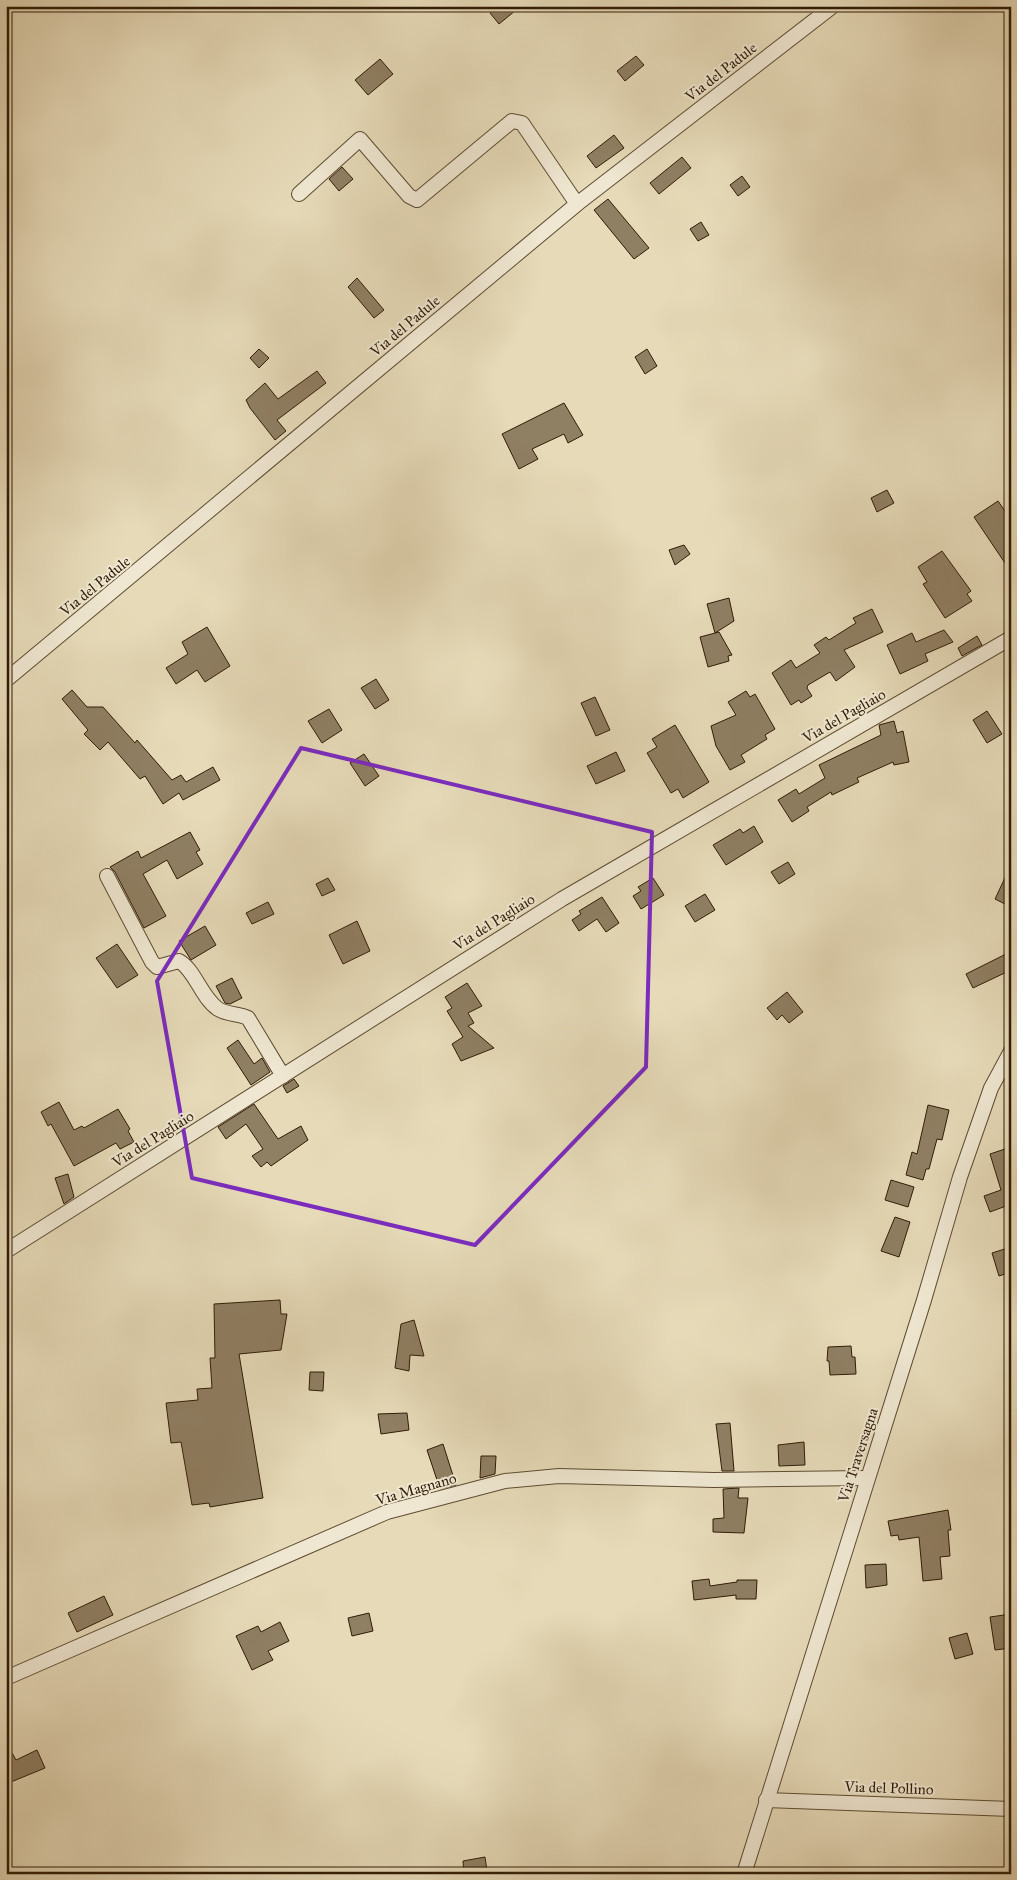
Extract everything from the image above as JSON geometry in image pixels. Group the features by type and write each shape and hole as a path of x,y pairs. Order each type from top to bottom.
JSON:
{"street":[{"name":"Via del Padule","path":"6,680 577,204 833,6"},
{"path":"299,194 360,139 409,196 417,200 512,120 522,123 577,204"},
{"name":"Via del Pagliaio","path":"6,1251 562,899 1011,638"},
{"path":"107,876 152,962 157,967 179,960 185,964 205,996 218,1008 228,1014 240,1014 248,1018 283,1076"},
{"name":"Via Traversagna","path":"744,1874 866,1478 924,1300 960,1176 991,1088 1011,1051"},
{"name":"Via Magnano","path":"6,1678 387,1512 505,1481 558,1476 714,1480 866,1478"},
{"name":"Via del Pollino","path":"766,1800 1011,1809"}],"highlighted area":[{"path":"301,748 652,832 646,1067 475,1245 192,1178 157,981"}],"building":[{"path":"498,6 521,6 499,24 490,13"},
{"path":"636,56 644,65 625,81 617,71"},
{"path":"380,59 393,74 368,95 355,80"},
{"path":"614,135 624,148 596,168 587,156"},
{"path":"682,157 691,168 659,194 650,183"},
{"path":"342,167 353,179 339,191 329,179"},
{"path":"742,176 750,187 738,196 730,185"},
{"path":"608,199 649,248 634,259 594,210"},
{"path":"701,222 709,235 698,241 690,229"},
{"path":"357,278 384,310 374,318 348,287"},
{"path":"259,349 269,358 259,368 250,358"},
{"path":"647,349 657,366 645,374 635,357"},
{"path":"317,371 326,383 277,420 286,431 275,440 246,400 265,383 278,399"},
{"path":"564,403 583,435 568,443 564,434 532,449 538,459 519,469 502,434"},
{"path":"887,490 894,503 877,512 871,498"},
{"path":"998,501 1011,520 1011,572 974,517"},
{"path":"684,545 690,554 675,565 669,550"},
{"path":"942,551 971,591 967,594 972,601 945,618 923,584 927,582 918,567"},
{"path":"729,598 734,621 715,633 707,604"},
{"path":"872,609 883,632 844,650 855,667 836,681 830,672 808,685 807,688 812,696 801,703 799,700 791,705 772,673 791,660 796,668 820,653 814,645 826,637 829,640 856,623 853,618"},
{"path":"207,627 230,666 205,682 197,670 176,684 166,668 188,654 182,642"},
{"path":"944,630 953,642 925,654 928,661 900,674 887,645 912,633 916,642"},
{"path":"719,632 732,655 728,656 729,661 708,667 700,637"},
{"path":"977,636 982,645 962,656 958,648"},
{"path":"376,679 389,700 375,709 361,688"},
{"path":"72,690 87,707 103,707 135,743 137,740 172,780 181,775 186,782 213,767 220,780 183,800 179,793 163,804 145,776 140,779 108,742 100,750 84,734 88,730 62,699"},
{"path":"746,691 750,697 755,694 775,729 765,735 767,739 741,755 745,762 730,770 716,746 711,726 736,715 728,702"},
{"path":"595,697 610,730 596,736 581,703"},
{"path":"329,709 342,730 322,743 308,721"},
{"path":"987,711 1002,734 987,743 973,720"},
{"path":"894,721 897,733 903,731 909,762 894,765 893,762 857,778 859,782 832,795 831,792 807,807 809,811 792,822 778,800 796,789 799,794 825,778 819,765 881,735 879,725"},
{"path":"675,725 709,782 683,798 678,789 671,793 647,753 657,747 652,739"},
{"path":"616,752 625,771 596,784 587,766"},
{"path":"364,754 379,776 365,786 350,763"},
{"path":"754,826 763,842 726,865 713,845 740,829 743,833"},
{"path":"190,832 200,850 196,852 203,864 177,879 167,860 143,874 166,916 144,928 115,872 110,867 138,851 141,858"},
{"path":"788,862 795,874 779,884 771,872"},
{"path":"1011,865 1011,907 995,899"},
{"path":"328,878 335,890 322,896 316,884"},
{"path":"653,878 664,895 641,909 633,896 641,891 638,887"},
{"path":"705,894 715,910 695,922 685,906"},
{"path":"602,897 619,923 606,932 597,919 579,931 572,920 581,914 579,911"},
{"path":"268,902 274,914 252,924 246,913"},
{"path":"357,921 370,951 343,964 329,935"},
{"path":"205,926 216,945 191,960 179,941"},
{"path":"117,944 138,975 117,988 96,958"},
{"path":"1006,954 1011,964 1011,970 973,988 966,974"},
{"path":"232,978 242,998 230,1004 225,1003 216,986"},
{"path":"467,983 482,1006 468,1013 474,1023 468,1026 494,1048 461,1061 452,1044 463,1037 447,1011 452,1008 445,997"},
{"path":"787,992 803,1012 789,1023 782,1015 777,1020 767,1008"},
{"path":"238,1040 254,1064 262,1058 270,1072 251,1085 227,1048"},
{"path":"294,1079 299,1086 287,1093 283,1086"},
{"path":"59,1102 74,1130 82,1126 84,1128 118,1109 130,1129 128,1131 134,1142 120,1149 116,1143 74,1166 51,1124 48,1126 41,1112"},
{"path":"254,1104 278,1139 301,1126 308,1140 271,1166 267,1162 261,1167 252,1156 263,1149 246,1124 226,1139 218,1127"},
{"path":"928,1105 949,1110 942,1140 937,1139 929,1169 926,1169 923,1180 906,1175 912,1152 917,1154"},
{"path":"1011,1147 1011,1210 1007,1210 1006,1206 990,1212 984,1196 1001,1190 990,1154"},
{"path":"68,1174 74,1197 64,1204 55,1178"},
{"path":"891,1180 914,1187 908,1207 885,1200"},
{"path":"895,1217 910,1222 899,1257 881,1251"},
{"path":"1011,1247 1011,1272 999,1276 992,1253"},
{"path":"280,1300 281,1314 287,1314 281,1350 239,1354 263,1498 210,1507 209,1503 192,1505 181,1442 171,1443 166,1403 198,1400 197,1389 212,1388 210,1358 215,1358 214,1304"},
{"path":"414,1320 424,1356 410,1355 409,1371 395,1368 401,1324"},
{"path":"851,1346 852,1357 855,1357 856,1374 830,1375 829,1361 827,1361 828,1347"},
{"path":"310,1372 324,1372 323,1391 309,1390"},
{"path":"407,1413 409,1430 381,1434 378,1414"},
{"path":"730,1423 734,1471 722,1471 716,1424"},
{"path":"804,1442 805,1465 779,1466 778,1445"},
{"path":"443,1444 456,1485 440,1489 427,1450"},
{"path":"481,1456 496,1456 495,1474 480,1478"},
{"path":"739,1488 738,1498 748,1498 744,1533 713,1532 713,1519 724,1518 723,1489"},
{"path":"948,1510 951,1530 948,1530 950,1556 940,1557 942,1579 923,1581 919,1537 899,1540 898,1535 891,1536 888,1521"},
{"path":"886,1564 887,1585 866,1588 865,1565"},
{"path":"709,1579 710,1586 737,1582 737,1580 757,1580 756,1599 736,1599 736,1595 694,1600 692,1581"},
{"path":"104,1596 113,1615 77,1632 68,1613"},
{"path":"369,1613 373,1631 352,1636 348,1618"},
{"path":"1011,1614 1011,1648 995,1650 990,1617"},
{"path":"280,1622 289,1641 268,1651 273,1660 252,1670 236,1636 258,1626 261,1632"},
{"path":"967,1633 973,1654 955,1659 949,1638"},
{"path":"6,1742 16,1760 37,1750 45,1768 11,1782 6,1774"},
{"path":"485,1857 487,1871 464,1874 463,1861"}]}
